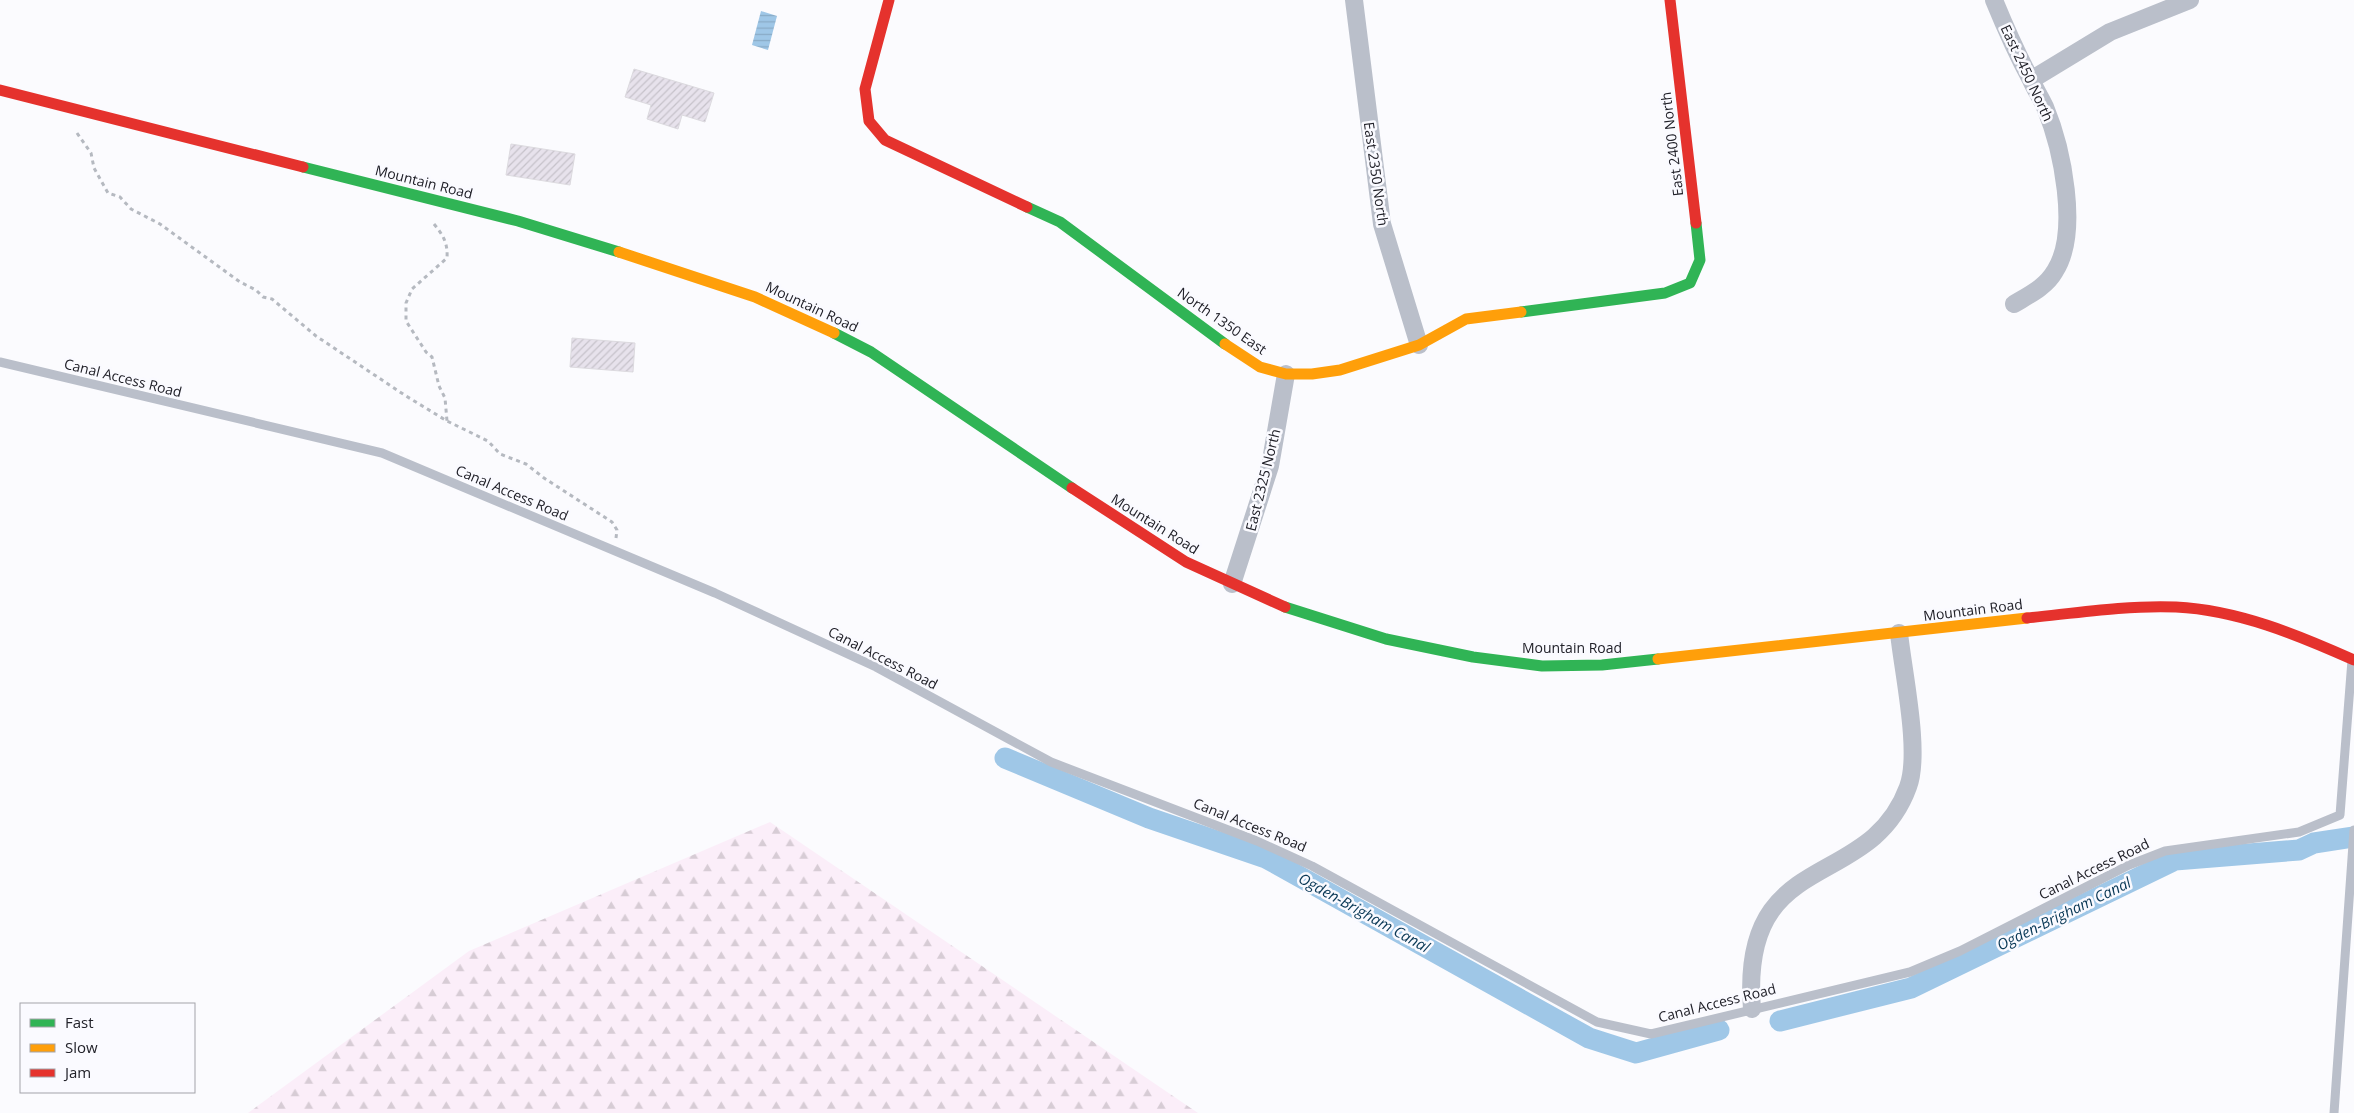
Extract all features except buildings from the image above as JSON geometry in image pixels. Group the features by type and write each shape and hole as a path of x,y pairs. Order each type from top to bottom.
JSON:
{"street":[{"name":"North 1350 East","path":"889,0 865,89 869,121 885,140 1060,222 1223,343 1260,366 1286,374 1312,374 1340,370 1418,345 1466,319 1666,293 1690,283"},
{"name":"East 2350 North","path":"1354,0 1382,224 1418,345"},
{"name":"East 2400 North","path":"1670,0 1700,260 1690,283"},
{"name":"East 2450 North","path":"1994,0 2030,80 2045,107 2061,165 2066,196 2065,248 2056,271 2041,288 2014,304"},
{"path":"2030,80 2110,32 2190,0"},
{"name":"Mountain Road","path":"0,90 518,221 672,268 802,316 871,352 1117,519 1186,562 1279,605 1386,639 1484,660 1542,666 1602,665 1899,634 2090,611 2176,607 2230,615 2290,632 2353,660"},
{"name":"East 2325 North","path":"1232,584 1270,466 1286,374"},
{"path":"1752,1008 1750,982 1753,952 1760,930 1772,907 1788,890 1810,875 1881,833 1896,816 1909,786 1913,750 1899,634"}],"lane":[{"name":"Canal Access Road","path":"0,362 382,453 715,593 876,667 1051,762 1257,841 1312,866 1597,1022 1651,1034 1752,1008 1910,972 1960,951 2129,865 2165,851 2299,832 2340,815 2353,660"},
{"path":"2334,1113 2354,830"}],"path":[{"path":"60,105 90,153 94,168 108,193 120,197 131,208 160,224 240,282 256,290 263,297 272,300 316,336 447,422 488,441 500,454 526,464 544,478 612,522 616,530 615,551"},
{"path":"431,198 432,222 445,237 448,248 447,258 412,289 406,303 406,320 426,352 432,357 439,386 445,398 447,422"}],"green space":[{"path":"770,822 1198,1113 248,1113 469,951"}],"water":[{"path":"761,11 777,16 768,50 752,45"}],"waterway":[{"name":"Ogden-Brigham Canal","path":"1005,758 1149,818 1266,858 1589,1038 1636,1053 1719,1030"},
{"name":"Ogden-Brigham Canal","path":"1780,1021 1911,988 2175,860 2299,850 2314,843 2354,837"}],"traffic: fast":[{"path":"303,167 518,221 619,252"},
{"path":"1027,207 1060,222 1225,344"},
{"path":"1521,312 1665,293 1690,283 1700,260 1696,223"},
{"path":"834,333 871,352 1072,488"},
{"path":"1285,607 1386,639 1473,657 1542,666 1602,665 1658,659"}],"traffic: slow":[{"path":"619,252 755,297 834,333"},
{"path":"1225,344 1260,367 1286,374 1312,374 1340,370 1419,345 1466,319 1521,312"},
{"path":"1658,659 2027,618"}],"traffic: jam":[{"path":"889,0 865,89 869,121 885,140 1027,207"},
{"path":"1670,0 1696,223"},
{"path":"0,90 303,167"},
{"path":"1072,488 1186,562 1285,607"},
{"path":"2027,618 2139,607 2199,609 2245,618 2267,625 2354,660"}]}
